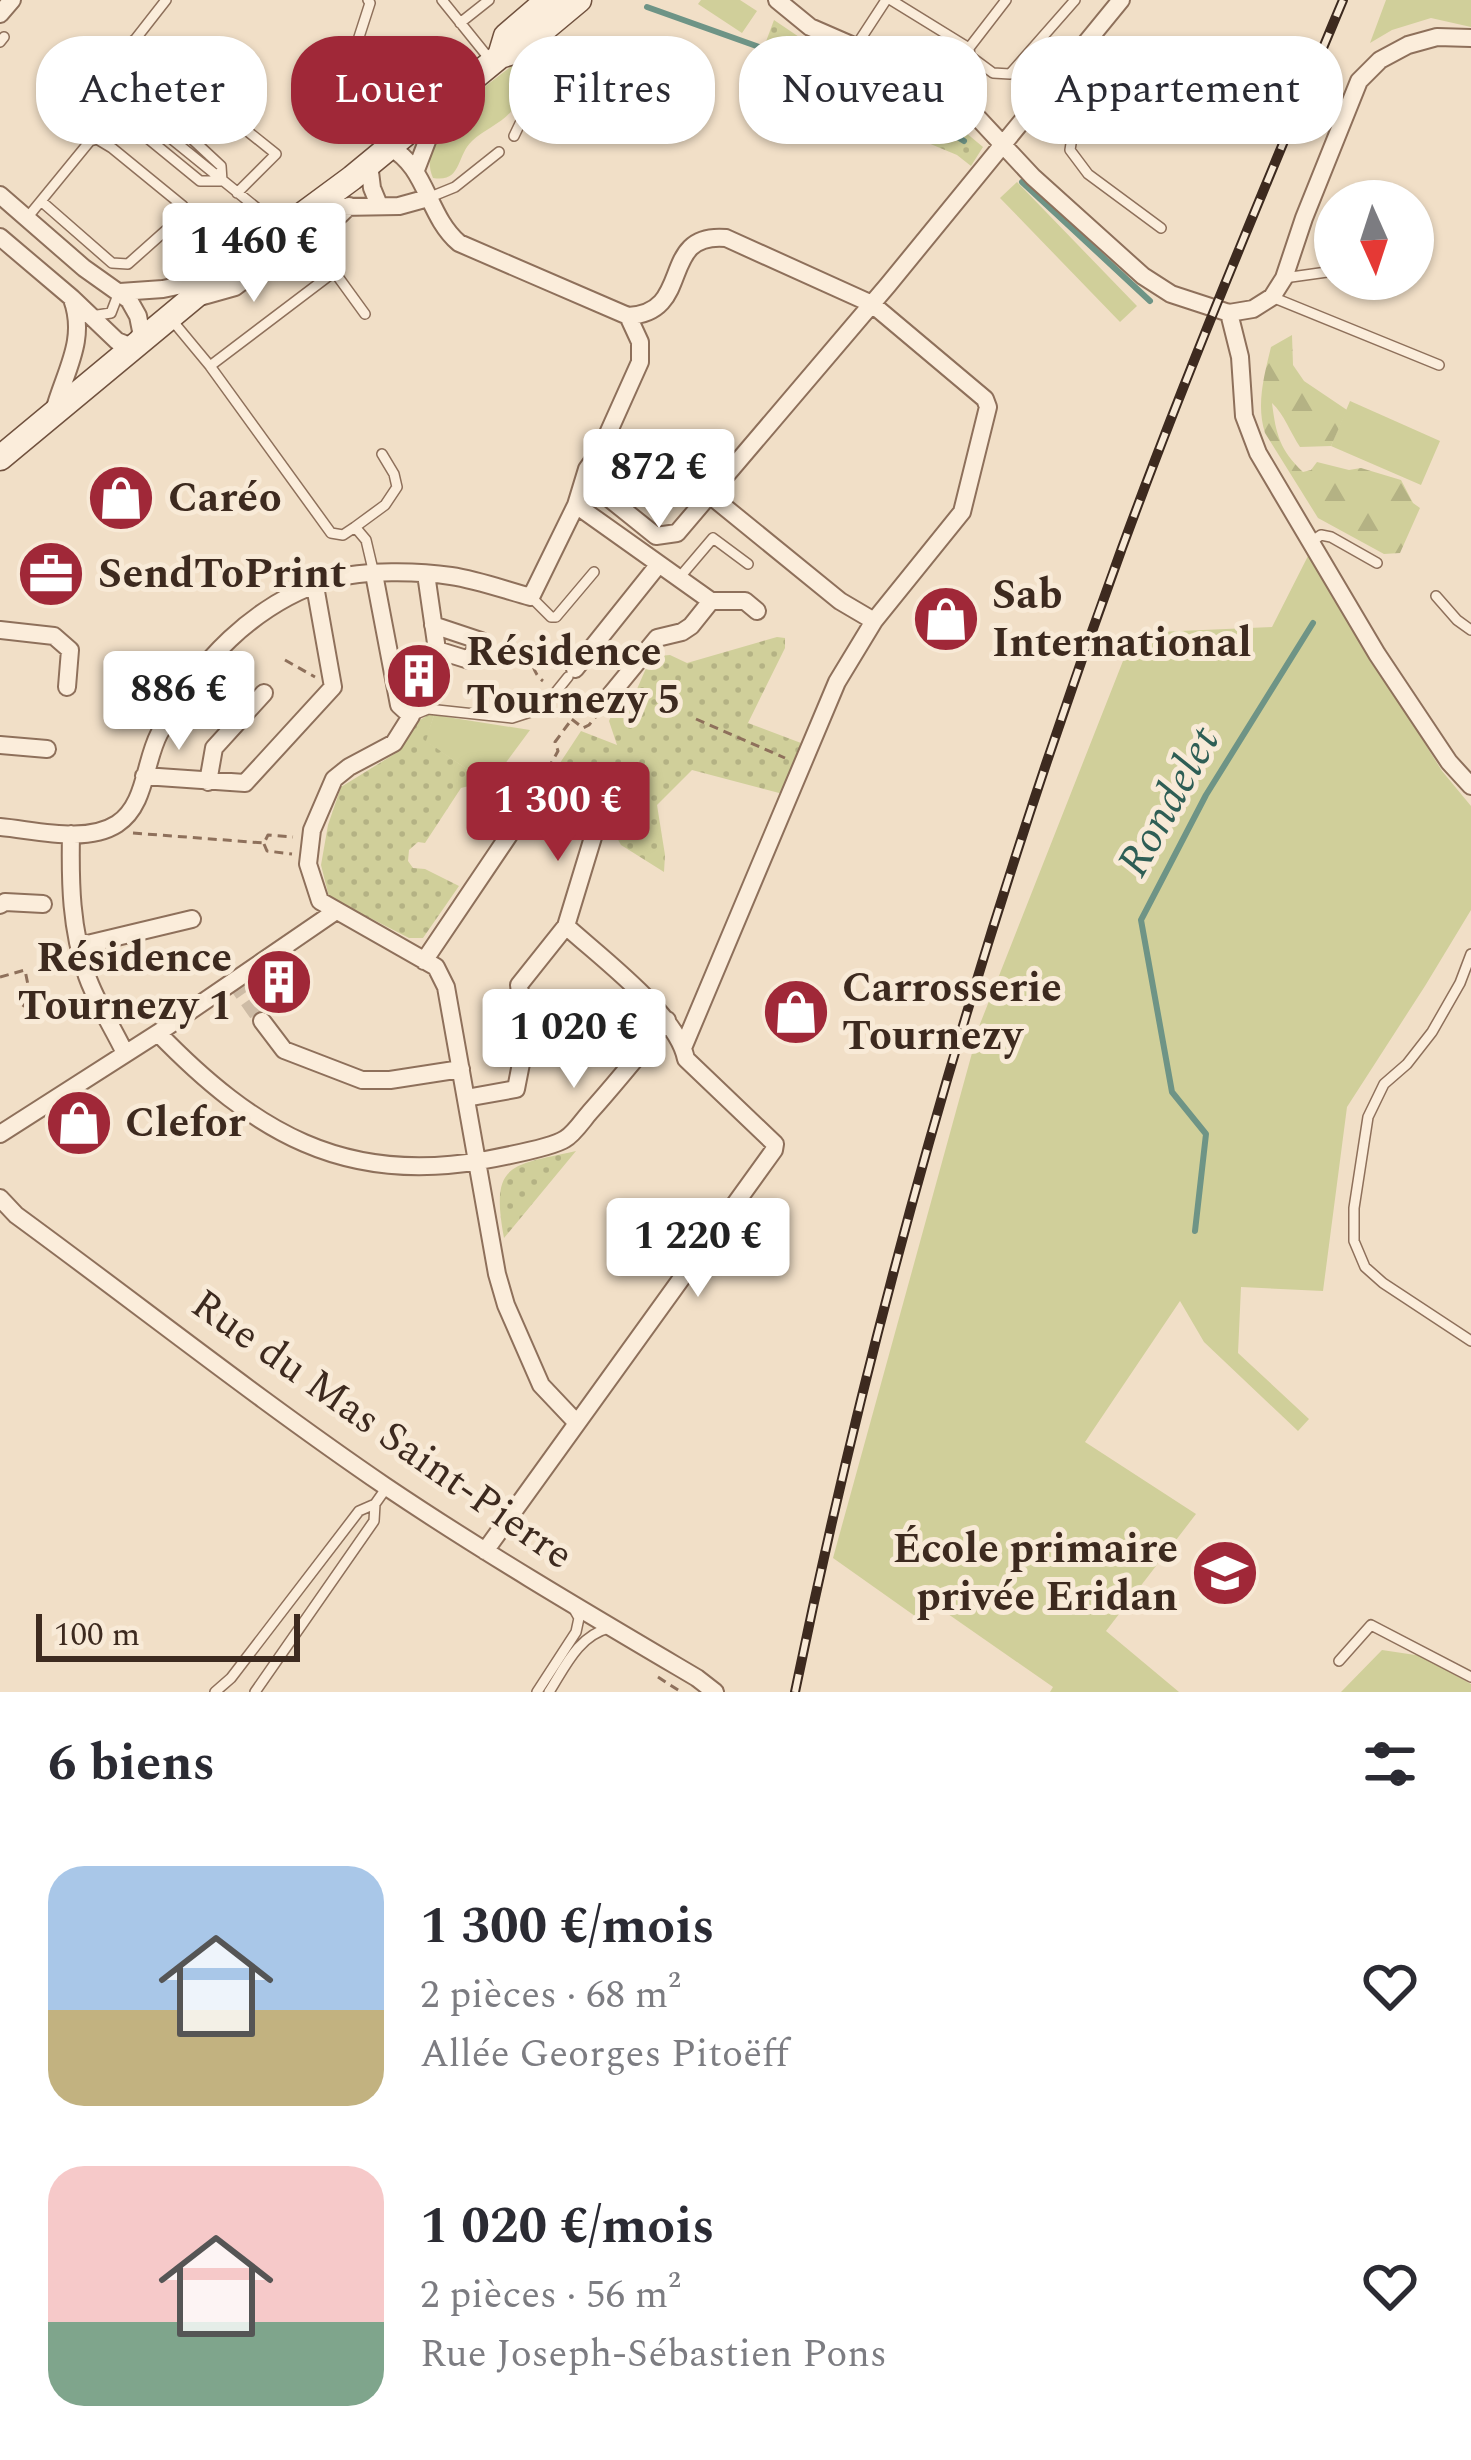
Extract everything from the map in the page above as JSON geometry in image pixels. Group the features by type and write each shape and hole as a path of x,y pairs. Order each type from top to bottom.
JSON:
{"main road":[{"path":"496,59 506,36 548,0"},
{"path":"485,68 518,50 579,0"},
{"path":"0,458 218,278 300,224 393,144"}],"street":[{"path":"0,14 12,0"},
{"path":"777,0 830,36"},
{"path":"601,449 597,484 605,495 656,536 677,533 1121,0"},
{"path":"987,128 1033,177 1143,276 1171,294 1229,314 1253,309 1272,297 1284,278 1360,81 1380,60 1408,45 1438,37 1471,38"},
{"path":"416,170 426,144"},
{"path":"389,147 416,170 428,199 458,243 628,316 644,316 661,307 688,249 698,240 726,238 872,304 985,399 988,407 962,512 874,621 837,682 683,1048"},
{"path":"369,164 379,206"},
{"path":"0,195 129,300 141,331 138,346 117,340 0,237"},
{"path":"196,298 235,287 300,224 349,206 399,206 428,199"},
{"path":"119,292 163,290 218,278"},
{"path":"54,411 76,348 78,316 72,298"},
{"path":"1229,314 1250,436 1377,655 1471,787"},
{"path":"0,827 71,834 102,831 123,820 134,808 155,741 209,658 253,620 315,586 335,578 426,574 531,597 640,362 640,342 628,316"},
{"path":"711,496 840,601 874,621"},
{"path":"576,505 711,601 746,601 757,610"},
{"path":"572,673 659,564"},
{"path":"374,574 399,705 411,716 394,743 334,779 312,830 308,865 320,901 436,967 446,987 506,1306 541,1385 576,1422"},
{"path":"426,574 434,625"},
{"path":"144,776 245,783 333,687 315,586"},
{"path":"607,699 657,638 692,626 711,601"},
{"path":"0,630 54,636 70,650 67,687"},
{"path":"208,782 214,748 264,693"},
{"path":"0,745 47,748"},
{"path":"424,961 534,798 556,788 571,790 581,798 594,834 566,926 519,985 526,1038 516,1089 466,1098"},
{"path":"71,834 69,891 88,979 125,1053"},
{"path":"0,905 43,904"},
{"path":"0,1134 336,911"},
{"path":"80,946 192,920"},
{"path":"485,1551 775,1144 686,1060 668,1020 566,926"},
{"path":"158,1033 199,1075 261,1121 326,1152 388,1166 451,1167 566,1139 668,1020"},
{"path":"262,1021 284,1050 362,1080 461,1069"},
{"name":"Rue du Mas Saint-Pierre","path":"0,1198 8,1212 387,1487 716,1692"}],"lane":[{"path":"137,36 166,0"},
{"path":"368,0 338,102 389,147"},
{"path":"442,0 496,59"},
{"path":"460,23 489,0"},
{"path":"863,36 889,0 948,36"},
{"path":"978,36 1006,0"},
{"path":"987,69 1010,74 1075,0"},
{"path":"27,218 40,201 90,141 97,139 183,206 183,214 128,264 112,263 40,201"},
{"path":"155,144 200,181 222,181"},
{"path":"178,144 236,193 300,224 365,314"},
{"path":"236,193 276,154 264,144"},
{"path":"1071,144 1070,150 1088,175 1161,228"},
{"path":"428,199 455,187 499,152"},
{"path":"91,273 104,256"},
{"path":"209,366 334,272"},
{"path":"1284,278 1314,274"},
{"path":"91,316 111,313 119,292"},
{"path":"1272,297 1438,365"},
{"path":"170,319 331,533 343,535 355,527 385,505 397,487 382,454"},
{"path":"355,527 366,540 374,574"},
{"path":"1311,542 1321,535 1331,537 1377,563"},
{"path":"679,578 713,538 748,564"},
{"path":"531,597 556,617 594,572"},
{"path":"1436,596 1471,630"},
{"path":"411,716 428,710 512,718 543,708 572,673"},
{"path":"1471,954 1432,1032 1384,1084 1368,1117 1354,1208 1354,1241 1365,1267 1471,1341"},
{"path":"255,1692 374,1521 375,1504 387,1487"},
{"path":"215,1692 231,1678 359,1510 375,1504"},
{"path":"537,1692 576,1632 579,1618 572,1604"},
{"path":"1339,1661 1371,1624 1471,1677"},
{"path":"549,1692 578,1648 593,1634 612,1628"}],"path":[{"path":"534,652 536,675"},
{"path":"285,660 333,687"},
{"path":"549,701 583,728 607,699"},
{"path":"571,790 550,767 558,751 555,742 572,719"},
{"path":"696,719 801,769"},
{"path":"102,831 264,843"},
{"path":"268,835 310,847 266,851 264,843 268,835"},
{"path":"0,977 25,970 29,995 23,1006"}],"green space":[{"path":"701,0 740,0 757,11 742,33 698,4"},
{"path":"1386,0 1471,0 1471,27 1431,18 1392,30 1370,43"},
{"path":"774,20 798,36 768,36"},
{"path":"509,68 509,113 485,132 485,87"},
{"path":"434,144 470,144 449,176 433,178"},
{"path":"931,144 983,147 971,166"},
{"path":"1017,182 1137,306 1120,322 1000,198"},
{"path":"1292,335 1293,365 1304,381 1347,410 1331,446 1300,447 1272,403 1284,449 1303,472 1317,462 1401,480 1420,508 1400,553 1384,554 1318,518 1265,433 1261,401 1271,347"},
{"path":"1350,401 1440,441 1421,485 1331,446"},
{"path":"1308,556 1442,771 1471,806 1471,910 1347,1107 1323,1291 1241,1287 1238,1353 1309,1419 1298,1431 1204,1342 1180,1301 1085,1442 1196,1514 1106,1631 1179,1692 1050,1692 1053,1687 938,1607 922,1621 833,1558 980,1024 1134,633 1272,627"},
{"path":"785,638 785,648 748,723 801,743 783,794 692,770 657,805 664,872 621,845 597,802 604,793 558,766 581,731 617,745 609,721 616,704 637,689 647,666 658,656 670,655 687,663"},
{"path":"434,715 530,730 496,776 484,767 477,776 425,741"},
{"path":"434,715 426,741 477,776 461,788 425,843 418,842 409,850 413,868 459,886 423,938 409,938 329,897 321,865 341,787 396,753 415,723"},
{"path":"576,1151 504,1238 500,1194 510,1172 535,1160"},
{"path":"1382,1650 1422,1656 1471,1684 1471,1692 1341,1692"}],"waterway":[{"name":"Rondelet","path":"647,7 739,40"},
{"name":"Rondelet","path":"1022,182 1150,301"},
{"name":"Rondelet","path":"1195,1231 1206,1134 1172,1092 1141,920 1206,795 1313,623"}],"tunnel":[{"path":"234,981 262,1021"}],"railway":[{"path":"795,1692 897,1257 1024,829 1148,479 1343,0"}],"place":[{"name":"Caréo","path":"121,498"},
{"name":"SendToPrint","path":"51,574"},
{"name":"Sab International","path":"946,619"},
{"name":"Résidence Tournezy 5","path":"419,676"},
{"name":"Résidence Tournezy 1","path":"279,982"},
{"name":"Carrosserie Tournezy","path":"796,1012"},
{"name":"Clefor","path":"79,1123"},
{"name":"École primaire privée Eridan","path":"1225,1573"}]}
